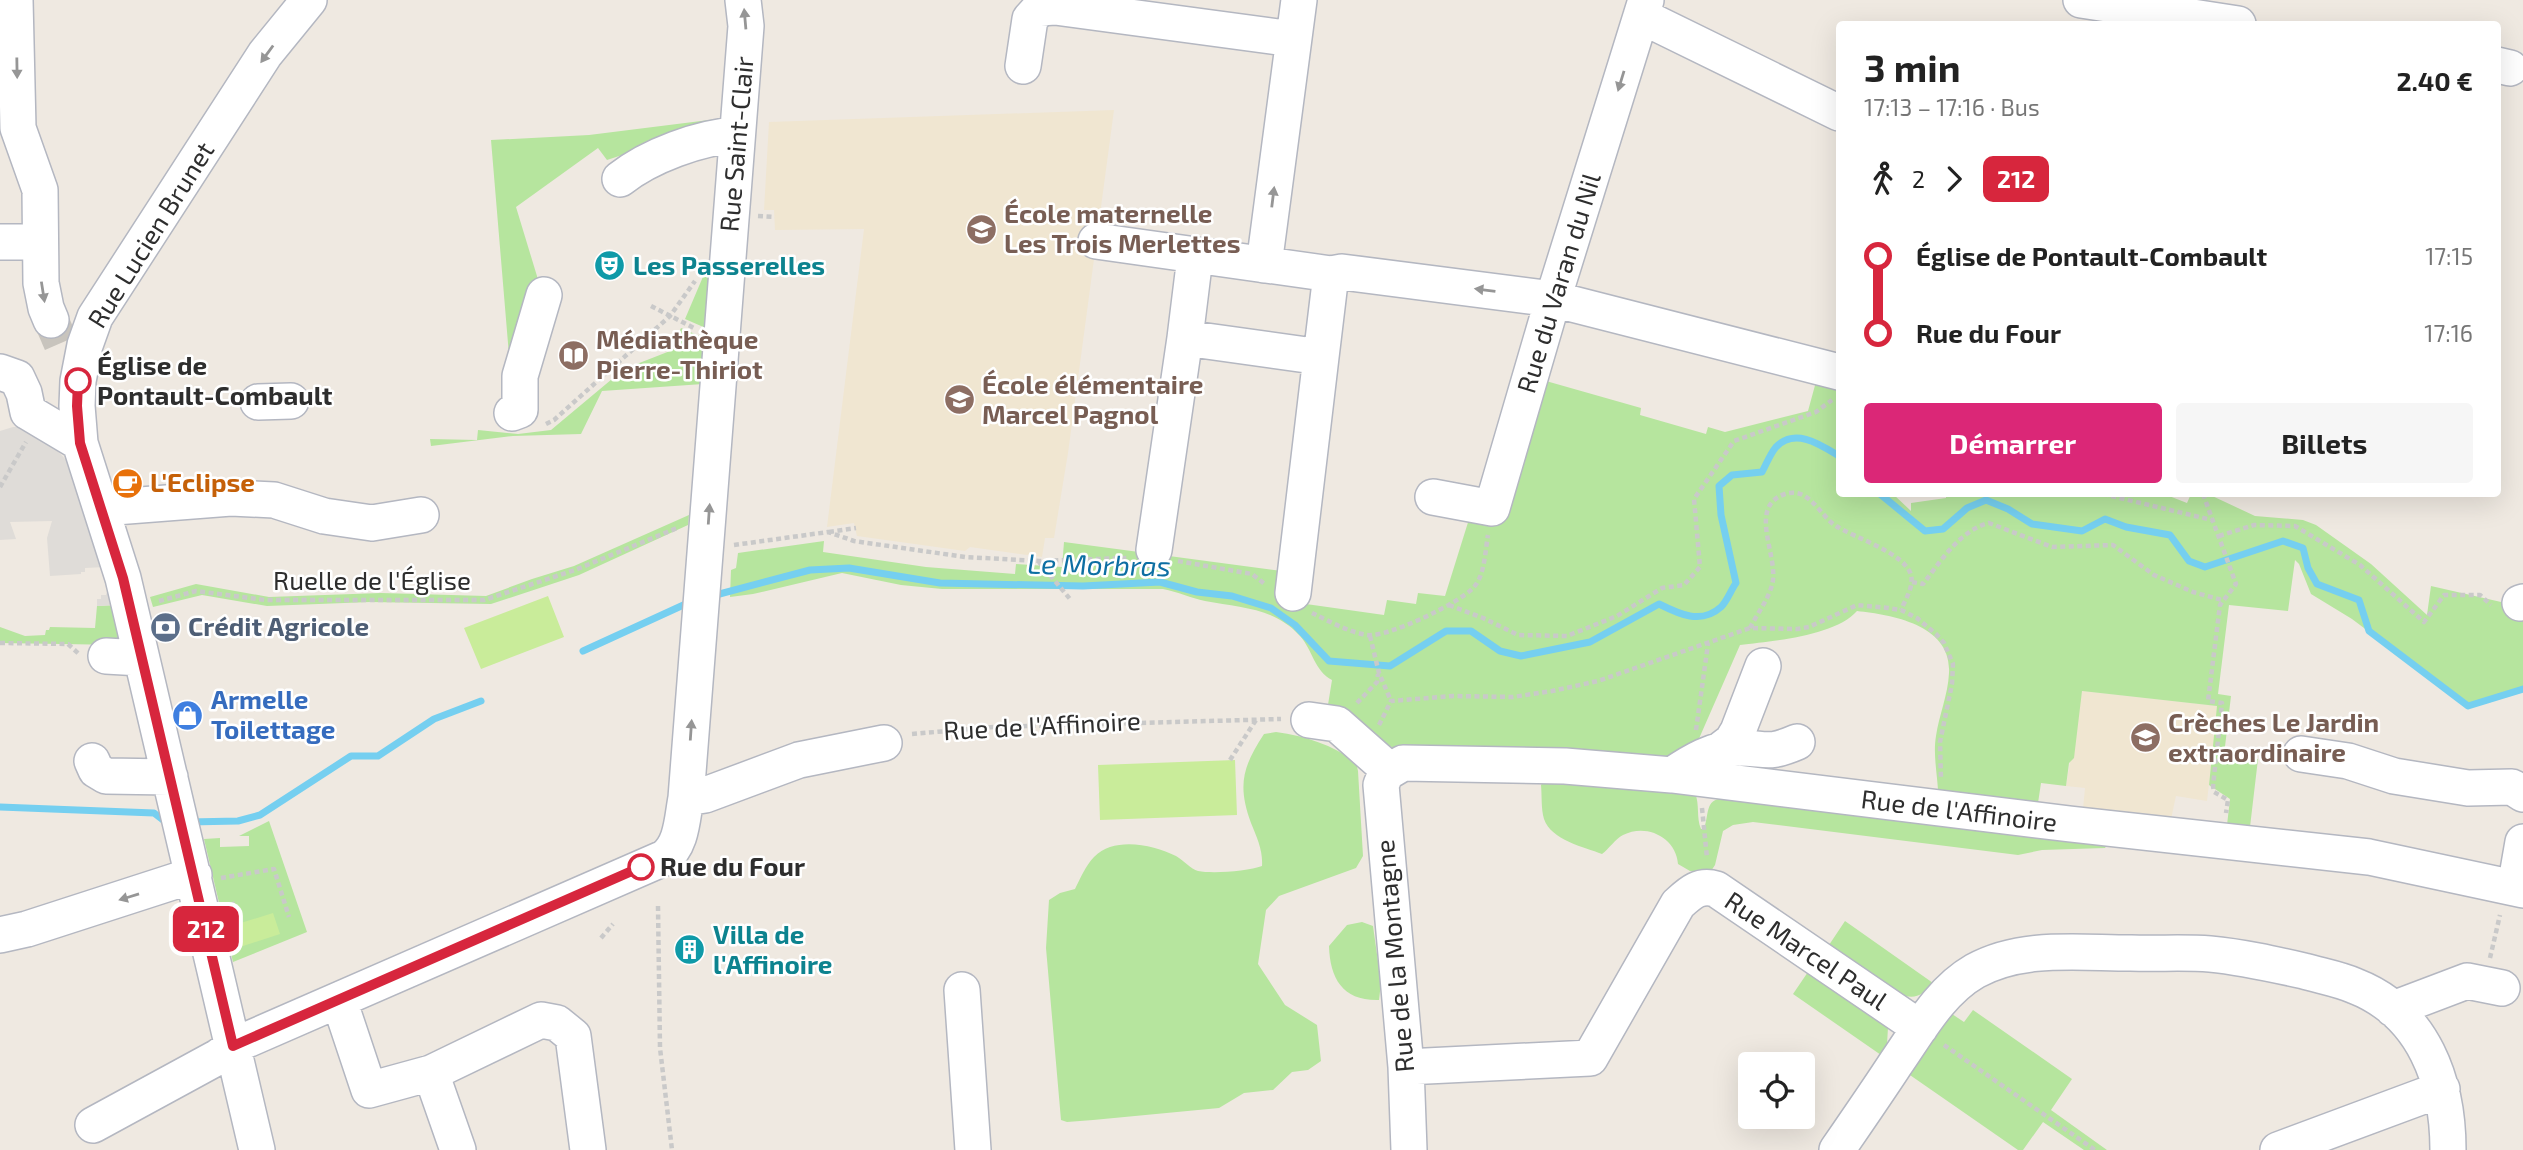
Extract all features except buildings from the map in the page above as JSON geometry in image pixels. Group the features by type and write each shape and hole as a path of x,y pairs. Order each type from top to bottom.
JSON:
{"street":[{"path":"15,0 18,128 40,190 42,294 56,331 88,397"},
{"name":"Rue Lucien Brunet","path":"257,1150 233,1046 209,876 141,658 131,609 80,443 88,397 85,345 95,317 161,202 265,54 309,0"},
{"name":"Rue Saint-Clair","path":"686,798 746,26 743,0"},
{"path":"1264,265 1299,0"},
{"path":"2081,0 2218,21"},
{"path":"1023,66 1030,19 1040,8 1055,7 1293,39"},
{"path":"1643,8 1836,111"},
{"name":"Rue du Varan du Nil","path":"1492,508 1643,8"},
{"path":"620,179 636,166 701,141 716,136 737,135"},
{"path":"1096,241 1195,257 1331,274 1342,272 1553,299 1836,383"},
{"path":"2,242 40,242"},
{"path":"1151,556 1195,257"},
{"path":"1289,597 1331,274"},
{"path":"515,413 521,407 520,376 544,295"},
{"path":"1185,338 1321,357"},
{"path":"0,372 17,378 24,393 23,417 80,443"},
{"path":"1433,497 1492,508"},
{"path":"102,508 231,498 274,500 324,516 372,523 421,515"},
{"path":"94,656 141,658"},
{"path":"1695,767 1732,741 1763,666"},
{"path":"1323,722 1391,768"},
{"path":"1695,767 1738,748 1762,752 1778,750 1797,742"},
{"path":"93,1125 218,1057 233,1046 664,858 673,852 677,845 686,798 705,795 799,760 884,743"},
{"path":"2301,754 2348,761 2394,776 2468,788 2512,787 2523,794"},
{"path":"92,761 96,770 106,776 181,791"},
{"name":"Rue de l'Affinoire","path":"1391,768 1409,762 1695,767 2222,842 2369,857 2515,888"},
{"name":"Rue de la Montagne","path":"1391,768 1382,778 1381,785 1406,1067 1409,1150"},
{"path":"2515,888 2523,842"},
{"path":"0,935 209,876"},
{"name":"Rue Marcel Paul","path":"1406,1067 1590,1058 1678,904 1694,890 1711,887 1920,1028"},
{"path":"1837,1150 1935,1007 1963,979 1993,963 2027,954 2209,954 2271,963 2347,983 2393,1009 2407,1023 2427,1052 2442,1089 2447,1114 2448,1150"},
{"path":"2393,1009 2467,981 2493,986"},
{"path":"962,990 973,1150"},
{"path":"339,1000 369,1090 430,1073 541,1020 557,1023 573,1036 588,1150"},
{"path":"430,1073 458,1150"},
{"path":"2278,1150 2442,1089"}],"path":[{"path":"515,413 537,425 543,426 554,420 670,316 700,274"},
{"path":"651,306 683,322"},
{"path":"1448,605 1518,635 1567,636 1617,616 1662,588 1684,585 1700,567 1694,499 1734,441 1816,412 1836,388"},
{"path":"0,487 23,417"},
{"path":"1750,628 1772,586 1774,572 1765,515 1771,502 1784,494 1798,493 1805,496 1834,525 1901,561 1908,568 1912,582 1900,610"},
{"path":"2115,497 2213,520"},
{"path":"2204,497 2236,586 2220,605 2208,701 2222,703 2213,786 2214,792 2228,800 2222,842"},
{"path":"828,532 854,541 965,557 1039,561 1151,556 1252,574 1289,597 1370,636 1408,624 1448,605 1473,589 1479,579 1492,508"},
{"name":"Ruelle de l'Église","path":"131,609 196,591 265,600 484,600 575,570 695,521 694,540 707,542"},
{"path":"1912,582 1923,584 1951,548 1980,525 1989,523 2052,547 2113,545 2154,575 2193,592 2222,600"},
{"path":"2219,536 2253,525 2295,526 2360,565 2424,622 2444,594 2480,595 2513,605"},
{"path":"707,542 738,545 856,528"},
{"path":"1039,561 1070,599"},
{"path":"1370,636 1379,673 1391,701"},
{"path":"0,643 68,644 94,656"},
{"path":"1708,644 1695,767 1711,887"},
{"path":"1323,722 1377,682 1379,673"},
{"path":"1112,716 1112,722"},
{"path":"1230,760 1257,719"},
{"name":"Rue de l'Affinoire","path":"884,743 896,736 923,732 1112,722 1257,719 1323,722"},
{"path":"209,876 274,869 289,917"},
{"path":"2493,986 2515,888"},
{"path":"658,906 660,1048 672,1150"},
{"path":"601,938 613,924"},
{"path":"1920,1028 2095,1150"}],"shaded area":[{"path":"1114,110 1068,453 1054,538 1045,538 1042,557 970,547 965,551 857,536 854,523 827,527 864,229 775,230 774,210 764,210 769,122"},
{"path":"13,427 33,430 50,443 68,462 81,482 96,517 130,642 125,641 116,605 97,606 97,599 101,599 101,595 106,595 107,591 111,590 107,587 106,576 110,576 105,567 85,568 85,572 81,574 50,576 47,538 52,521 10,522 16,539 0,540 0,431"},
{"name":"Crèches Le Jardin extraordinaire","path":"2082,691 2218,706 2207,801 2176,796 2171,819 2083,809 2085,788 2066,786"}],"green space":[{"path":"725,118 710,126 607,160 598,148 516,207 540,286 511,379 491,140 589,135"},
{"path":"712,267 708,329 685,319 705,272"},
{"path":"681,328 706,341 703,384 602,391 581,434 513,436 431,446 430,439 477,440 478,430 518,434 551,430 624,369 670,351"},
{"path":"1817,378 1836,383 1836,497 1896,497 1911,511 1911,503 1946,497 2172,497 2187,503 2190,497 2214,497 2255,516 2303,520 2316,525 2371,564 2427,615 2431,586 2523,607 2523,689 2468,706 2352,619 2311,594 2295,560 2288,611 2229,605 2218,694 2231,696 2224,755 2258,759 2250,827 2227,825 2230,799 2209,785 2217,706 2082,691 2074,758 2069,763 2066,786 2041,783 2038,803 1938,790 1935,743 1948,681 1947,657 1941,644 1931,633 1903,620 1871,613 1857,611 1834,626 1803,636 1740,645 1694,750 1700,759 1408,751 1380,744 1348,711 1327,711 1332,680 1322,672 1304,641 1290,626 1256,610 1205,601 1163,589 942,589 901,585 842,573 730,597 731,570 736,568 738,553 824,541 823,552 926,567 1015,574 1016,564 1062,567 1064,542 1282,571 1306,604 1384,615 1387,600 1416,604 1418,593 1445,596 1470,516 1546,381 1641,408 1640,415 1706,434 1708,427 1725,432 1808,411"},
{"path":"689,515 688,525 579,575 491,604 370,602 267,606 202,595 153,607 150,597 196,584 269,597 381,593 486,596 574,566"},
{"path":"548,596 564,637 481,669 464,628"},
{"path":"116,605 122,645 0,643 0,627 25,636 45,635 50,627 95,628 97,606"},
{"path":"1276,732 1328,746 1356,762 1358,771 1363,856 1356,868 1279,896 1266,910 1258,964 1285,1005 1317,1025 1321,1061 1308,1070 1292,1072 1273,1090 1244,1093 1219,1108 1067,1122 1061,1120 1046,948 1049,900 1060,893 1075,889 1094,857 1112,846 1145,846 1167,852 1198,871 1231,871 1262,866 1261,849 1244,798 1244,776 1251,756 1264,734"},
{"path":"1235,760 1237,815 1100,820 1098,765"},
{"path":"1543,782 1695,793 1701,829 1704,829 1711,803 1728,798 2107,845 2105,848 2042,850 2018,855 1753,822 1733,825 1723,831 1715,865 1711,871 1690,871 1678,864 1672,846 1666,840 1650,832 1623,835 1602,854 1561,837 1553,832 1544,819"},
{"path":"269,821 307,932 233,962 204,839 220,838 220,847 249,846 249,836 239,836"},
{"path":"273,913 280,934 237,948 231,926"},
{"path":"1845,921 1933,983 1917,996 1897,993 1829,945"},
{"path":"1362,922 1373,926 1381,983 1379,1000 1356,997 1348,992 1341,986 1332,968 1329,946 1347,925"},
{"path":"1810,969 1888,1027 1887,1045 1881,1055 1793,994"},
{"path":"1973,1010 2072,1079 2051,1110 2107,1150 2084,1150 2043,1122 2023,1150 2018,1150 1907,1073 1952,1014 1964,1022"}],"waterway":[{"name":"Le Morbras","path":"712,596 810,570 849,568 940,583 1083,586 1160,582 1197,592 1232,596 1271,608 1295,625 1329,661 1390,666 1446,631 1471,631 1500,651 1521,656 1590,642 1659,604 1698,617 1706,616 1721,607 1736,583 1721,515 1719,486 1732,475 1762,472 1776,447 1791,438 1808,440 1836,454"},
{"name":"Le Morbras","path":"1884,497 1925,531 1943,529 1967,508 1986,500 2008,509 2032,524 2082,531 2105,519 2126,527 2170,535 2189,561 2205,567 2283,541 2303,548 2308,568 2317,584 2359,600 2369,631 2468,706 2523,689"},
{"name":"Le Morbras","path":"583,651 690,602"},
{"name":"Le Morbras","path":"189,822 238,821 260,815 351,756 378,756 434,719 481,701"},
{"name":"Le Morbras","path":"0,807 154,813 167,823"}],"tunnel":[{"path":"51,320 61,343"}],"bus line":[{"name":"212","path":"78,381 80,443 123,578 233,1046 641,867"}],"place":[{"name":"École maternelle Les Trois Merlettes","path":"981,229"},
{"name":"Les Passerelles","path":"610,266"},
{"name":"Médiathèque Pierre-Thiriot","path":"573,355"},
{"name":"Église de Pontault-Combault","path":"78,381"},
{"name":"École élémentaire Marcel Pagnol","path":"959,400"},
{"name":"L'Eclipse","path":"127,483"},
{"name":"Crédit Agricole","path":"165,627"},
{"name":"Armelle Toilettage","path":"188,715"},
{"name":"Crèches Le Jardin extraordinaire","path":"2145,738"},
{"name":"Rue du Four","path":"641,867"},
{"name":"Villa de l'Affinoire","path":"690,950"}]}
